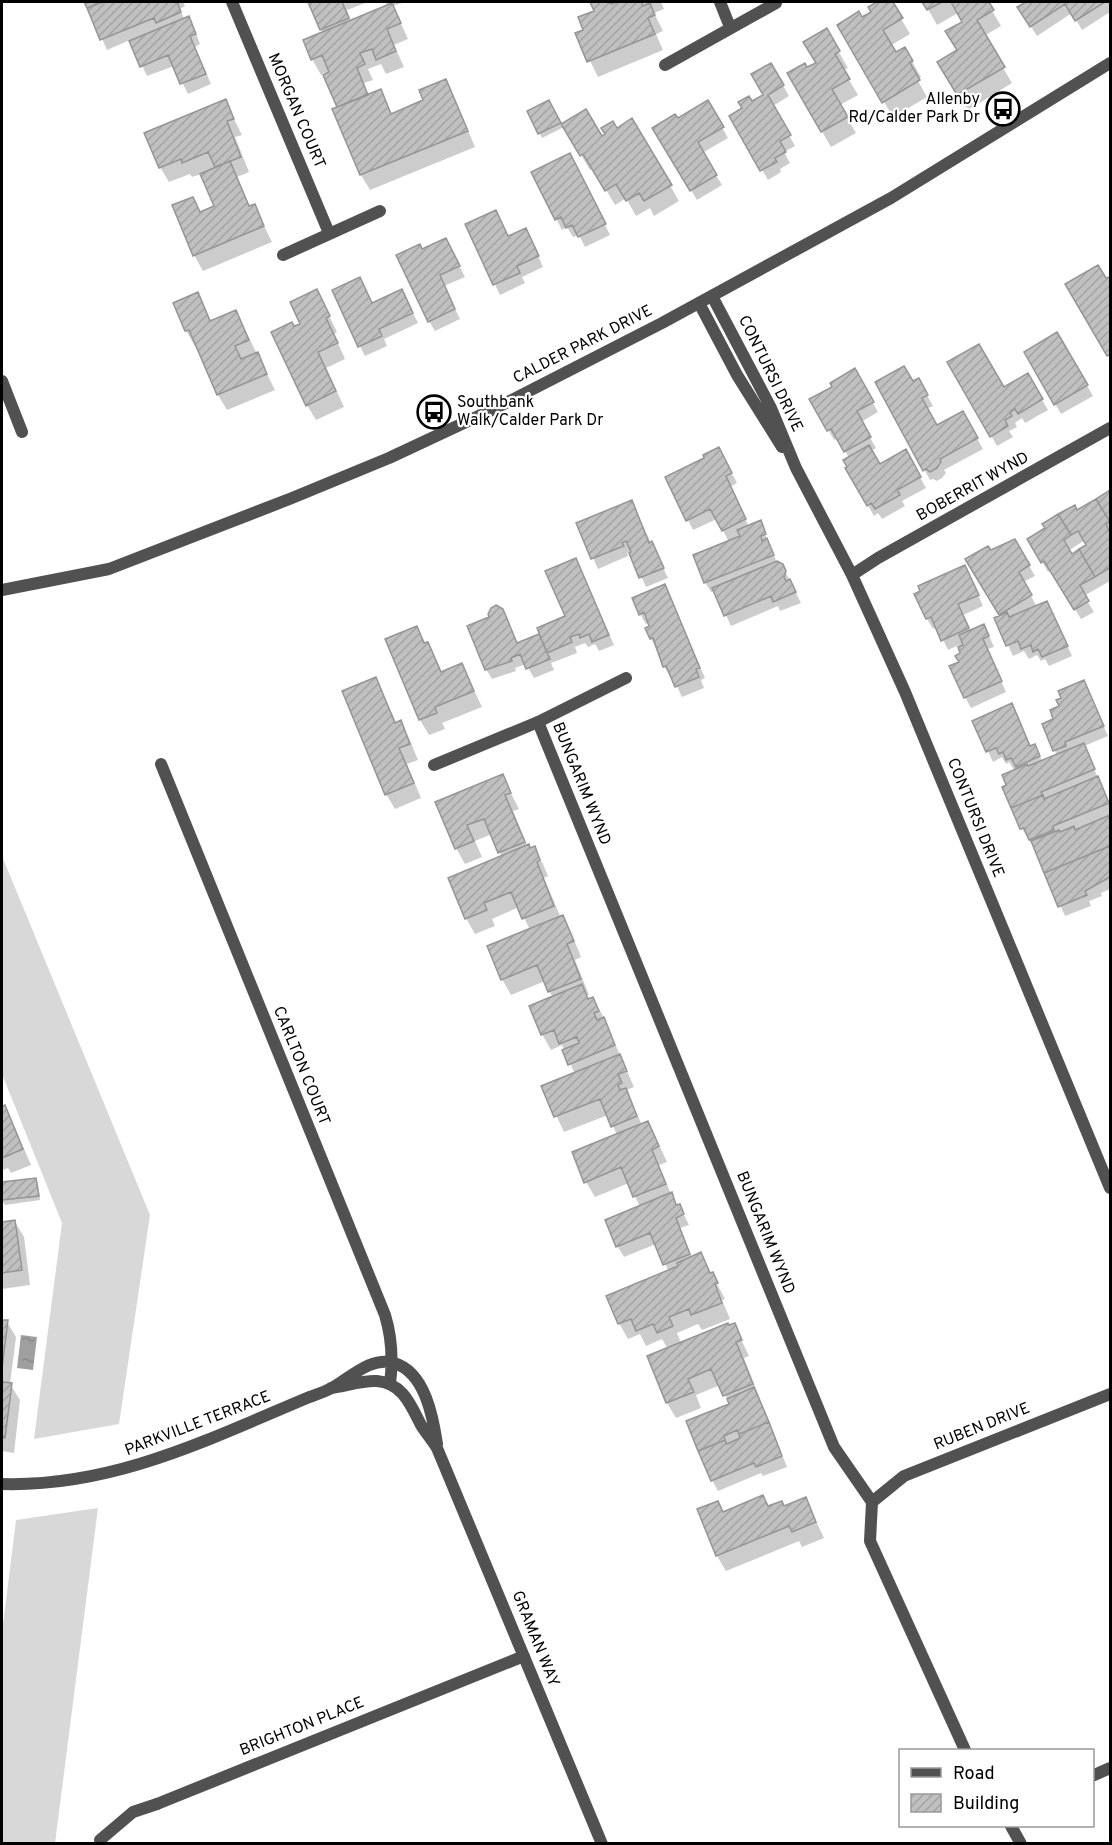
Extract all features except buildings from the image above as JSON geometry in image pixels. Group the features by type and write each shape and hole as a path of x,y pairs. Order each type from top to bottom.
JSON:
{"street":[{"name":"MORGAN COURT","path":"232,2 329,233"},
{"path":"720,2 730,27"},
{"path":"666,65 776,3"},
{"name":"CALDER PARK DRIVE","path":"2,590 109,569 283,502 389,458 498,407 699,303 891,198 1110,63"},
{"path":"284,255 380,210"},
{"name":"CONTURSI DRIVE","path":"712,296 771,408 796,468 852,575 905,692 1110,1188"},
{"name":"CONTURSI DRIVE","path":"699,303 760,415 796,468"},
{"path":"2,381 22,432"},
{"name":"BOBERRIT WYND","path":"852,575 878,558 1110,428"},
{"name":"BUNGARIM WYND","path":"434,765 538,722 626,678"},
{"name":"BUNGARIM WYND","path":"538,722 834,1447 872,1502"},
{"name":"CARLTON COURT","path":"161,764 385,1315 389,1326 393,1362 390,1384"},
{"name":"PARKVILLE TERRACE","path":"2,1484 55,1483 123,1470 195,1445 331,1388 360,1369 374,1364 393,1362"},
{"name":"GRAMAN WAY","path":"393,1362 405,1368 416,1380 424,1395 434,1421 437,1448"},
{"name":"PARKVILLE TERRACE","path":"331,1388 377,1381 390,1384"},
{"name":"GRAMAN WAY","path":"390,1384 402,1393 412,1406 437,1448 602,1844"},
{"name":"RUBEN DRIVE","path":"872,1502 904,1476 1110,1394"},
{"path":"872,1502 870,1541 965,1749"},
{"name":"BRIGHTON PLACE","path":"100,1840 133,1812 524,1656"},
{"path":"1094,1775 1110,1768"},
{"path":"1012,1827 1021,1844"}],"shaded area":[{"path":"2,856 150,1215 119,1424 34,1439 62,1223 2,1074"},
{"path":"98,1508 55,1843 2,1843 2,1633 16,1520"}],"water":[{"path":"21,1335 37,1337 33,1370 17,1368"}],"place":[{"name":"Allenby Rd/Calder Park Dr","path":"1003,109"},
{"name":"Southbank Walk/Calder Park Dr","path":"434,412"}]}
